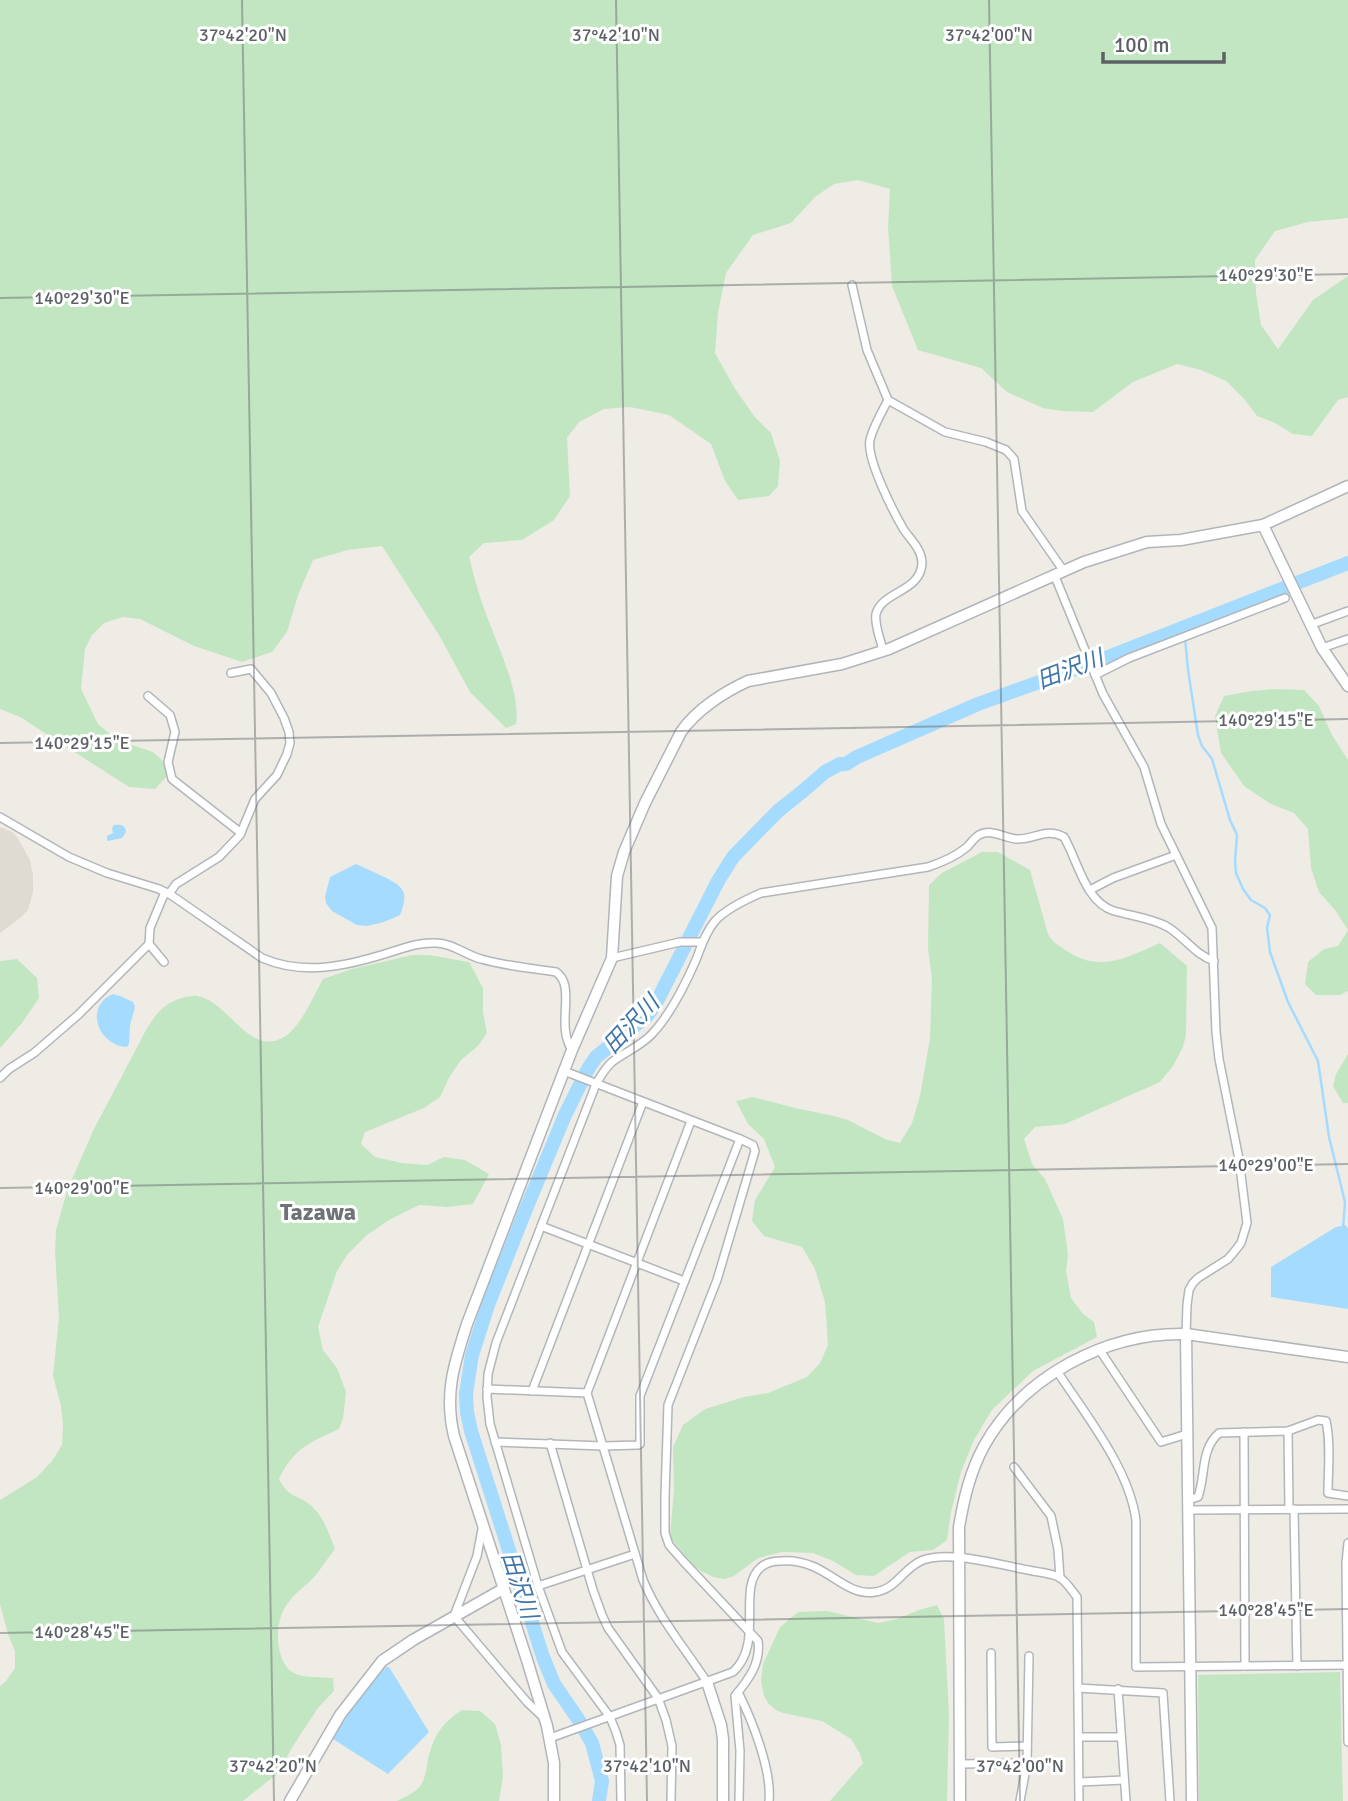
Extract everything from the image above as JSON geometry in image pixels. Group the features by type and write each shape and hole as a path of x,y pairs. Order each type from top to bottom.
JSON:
{"street":[{"path":"852,285 867,350 888,400 945,432 986,442 1006,450 1014,458 1022,510 1058,572 1103,694 1144,767 1161,824 1212,928 1219,1059 1239,1159 1247,1223 1241,1242 1228,1259 1193,1283 1187,1305 1192,1801"},
{"path":"883,650 876,624 878,610 916,579 922,566 918,549 893,510 870,449 870,440 888,400"},
{"path":"554,1801 554,1763 550,1738 454,1436 450,1418 451,1380 467,1324 572,1050 612,958 617,876 624,852 651,792 688,722 719,698 748,681 842,664 883,650 1084,562 1147,542 1181,540 1263,525 1348,486"},
{"path":"1263,525 1322,649 1348,686"},
{"path":"1095,675 1129,658 1285,598"},
{"path":"1310,625 1348,611"},
{"path":"1322,649 1348,639"},
{"path":"0,1078 78,1015 149,944 150,928 167,893 176,884 219,857 242,833 255,799 277,775 290,743 284,718 271,694 251,669 231,674"},
{"path":"148,696 170,715 173,725 175,732 168,762 172,779 242,833"},
{"path":"0,817 69,857 167,893 262,958 284,966 340,966 407,947 439,942 478,958 556,972 565,984 564,1028 572,1050"},
{"path":"621,1801 620,1745 610,1717 562,1652 538,1586 495,1441 488,1415 487,1389 496,1343 596,1084 611,1063 651,1036 664,1019 690,971 698,941 715,921 739,904 761,893 928,867 945,862 980,834 985,833 1021,839 1052,832 1064,837 1090,890 1103,906 1165,926 1206,958 1214,961"},
{"path":"1090,890 1113,878 1176,855"},
{"path":"612,958 680,942 698,941"},
{"path":"149,944 164,962"},
{"path":"564,1071 740,1139 753,1145 755,1151 717,1280 667,1405 665,1533 669,1545 758,1641 756,1665 735,1696 740,1751 739,1801"},
{"path":"532,1391 643,1102"},
{"path":"691,1121 587,1393 643,1580 653,1604 707,1682 723,1739 723,1801"},
{"path":"495,1441 603,1446 640,1444 640,1396 740,1139"},
{"path":"541,1226 684,1281"},
{"path":"960,1801 959,1527 965,1492 976,1462 992,1433 1013,1408 1040,1382 1099,1349 1163,1334 1186,1334 1348,1357"},
{"path":"1099,1349 1161,1442 1187,1434"},
{"path":"1057,1371 1119,1469 1134,1508 1136,1667 1347,1665"},
{"path":"487,1389 587,1393"},
{"path":"1188,1505 1199,1497 1205,1457 1212,1439 1219,1433 1288,1431 1318,1420 1326,1421 1329,1443 1328,1493 1348,1496"},
{"path":"1288,1431 1297,1666"},
{"path":"1244,1432 1245,1666"},
{"path":"551,1443 593,1590 608,1628 658,1698 666,1720 672,1746 671,1801"},
{"path":"1014,1467 1051,1516 1058,1549 1060,1577 1077,1597 1079,1801"},
{"path":"1188,1505 1244,1510 1348,1509"},
{"path":"454,1616 477,1556 483,1524"},
{"path":"1348,1543 1348,1742"},
{"path":"538,1586 635,1554"},
{"path":"550,1738 733,1672 740,1665 748,1646 753,1581 756,1573 768,1563 793,1561 814,1567 843,1585 873,1593 884,1590 911,1567 935,1558 958,1557 1060,1577"},
{"path":"290,1801 340,1715 382,1661 503,1589"},
{"path":"454,1616 527,1702 544,1718"},
{"path":"991,1653 992,1747 1027,1746"},
{"path":"1020,1801 1027,1763 1029,1656"},
{"path":"1078,1688 1163,1693 1170,1801"},
{"path":"1118,1689 1126,1801"},
{"path":"738,1692 767,1768 769,1801"},
{"path":"1079,1737 1121,1737"},
{"path":"959,1764 1027,1763"},
{"path":"1079,1782 1124,1780"}],"shaded area":[{"path":"0,827 17,837 30,860 33,892 28,910 0,933"}],"green space":[{"path":"0,0 1348,0 1348,218 1308,222 1275,231 1255,260 1261,325 1278,349 1313,300 1348,276 1348,397 1338,400 1312,436 1293,434 1257,416 1226,381 1201,370 1177,364 1133,382 1093,412 1043,408 1007,392 981,368 918,350 892,286 888,227 890,189 858,180 834,184 815,197 791,223 753,235 726,273 718,313 715,353 754,416 771,433 780,461 778,486 769,496 738,500 725,481 711,444 669,415 630,407 604,409 579,422 567,438 570,496 554,520 522,540 484,543 469,557 481,600 512,683 517,712 516,724 506,728 470,692 439,635 382,546 348,550 313,560 298,595 287,632 272,652 242,662 194,646 140,619 123,617 104,623 92,635 85,649 81,689 98,724 117,740 153,752 166,764 167,776 155,789 129,787 20,717 0,709"},
{"path":"1274,689 1304,690 1319,706 1332,735 1348,760 1348,930 1319,892 1311,868 1308,829 1294,813 1269,803 1244,786 1221,753 1215,716 1224,696"},
{"path":"982,852 998,852 1030,870 1048,934 1076,957 1089,961 1112,961 1160,943 1187,966 1186,1035 1173,1066 1160,1082 1065,1124 1035,1127 1024,1139 1032,1164 1045,1179 1063,1219 1068,1254 1066,1271 1071,1298 1083,1314 1094,1322 1097,1337 1033,1371 992,1410 974,1440 961,1472 947,1540 933,1550 910,1552 874,1576 856,1575 813,1553 782,1552 758,1558 734,1576 724,1579 713,1577 692,1564 670,1537 674,1490 673,1447 683,1425 705,1409 768,1393 807,1377 820,1363 828,1345 825,1302 815,1269 802,1247 764,1236 752,1221 755,1200 775,1167 764,1139 748,1124 736,1101 753,1097 834,1116 900,1143 912,1123 920,1096 930,1038 932,978 928,949 929,885 942,873"},
{"path":"1348,930 1348,991 1340,995 1316,995 1305,984 1308,962 1324,949 1338,946"},
{"path":"412,955 469,962 483,988 483,1012 487,1033 478,1046 461,1060 440,1097 424,1108 365,1132 361,1144 375,1157 427,1165 444,1157 465,1160 489,1174 473,1204 447,1207 419,1205 367,1235 347,1255 337,1271 318,1327 323,1350 337,1368 346,1392 343,1419 339,1429 297,1453 279,1479 289,1492 318,1513 335,1549 315,1576 284,1609 279,1622 278,1641 286,1666 298,1675 333,1678 334,1691 318,1708 278,1773 243,1801 0,1801 0,1686 15,1668 15,1651 0,1604 0,1500 37,1477 62,1445 61,1406 53,1376 59,1317 56,1230 67,1191 93,1131 150,1024 162,1009 173,1001 195,996 208,1000 249,1034 260,1040 271,1041 284,1037 296,1026 323,979 352,969"},
{"path":"17,959 37,978 39,998 0,1048 0,961"},
{"path":"1348,1054 1348,1103 1343,1103 1333,1086 1336,1074"},
{"path":"937,1605 944,1619 949,1716 947,1801 830,1801 863,1763 851,1739 822,1721 783,1713 768,1703 761,1681 763,1664 780,1627 798,1612 827,1611 878,1623"},
{"path":"1340,1672 1343,1801 1199,1801 1198,1675"},
{"path":"462,1710 480,1711 495,1724 501,1745 503,1777 499,1801 397,1801 419,1788 436,1736 449,1720"}],"water":[{"path":"114,825 122,826 126,832 122,838 108,841 107,836 113,833"},
{"path":"356,864 400,886 404,900 400,915 367,926 357,925 332,911 325,897 330,877"},
{"path":"113,994 133,1002 135,1007 127,1047 109,1040 98,1025 99,1008 104,1000"},
{"path":"1345,1225 1348,1228 1348,1309 1271,1297 1271,1267 1336,1227"},
{"path":"389,1667 429,1732 388,1774 333,1739 360,1693"}],"waterway":[{"name":"田沢川","path":"599,1801 602,1781 592,1743 554,1684 543,1657 471,1431 466,1394 472,1355 488,1305 565,1115 588,1069 596,1057 647,1016 655,1005 733,857 778,811 825,772 978,704 1103,659 1348,563"},
{"path":"1184,627 1198,735 1212,759 1237,835 1236,873 1251,900 1265,908 1270,915 1267,928 1270,952 1288,1002 1318,1061 1329,1137 1345,1202 1343,1228"}],"district":[{"name":"Tazawa","path":"318,1212"}]}
